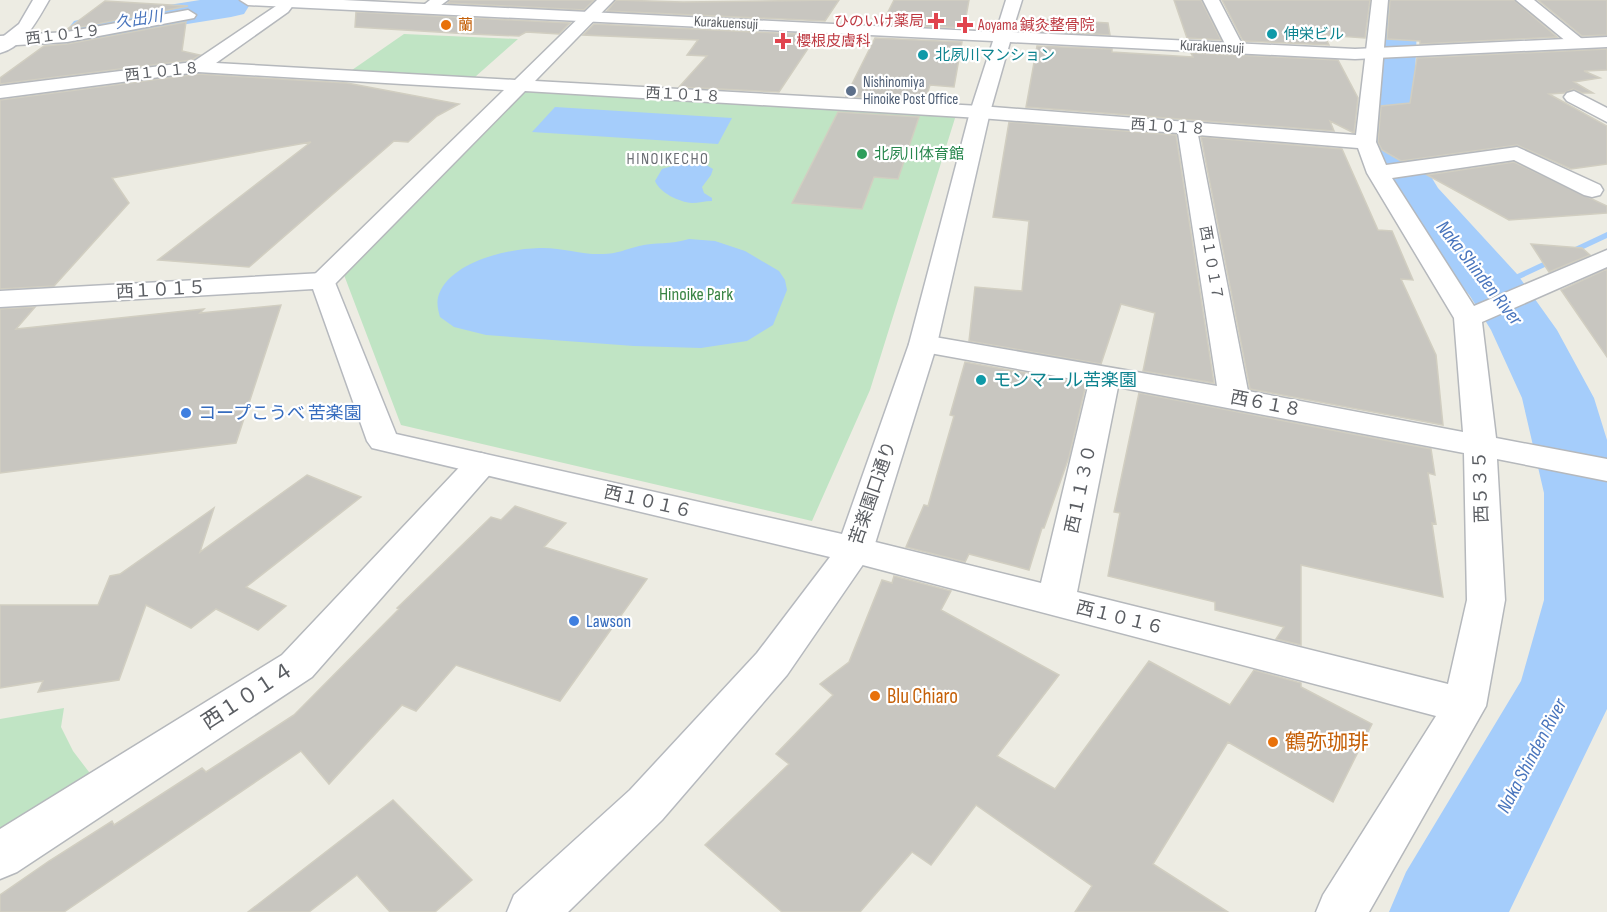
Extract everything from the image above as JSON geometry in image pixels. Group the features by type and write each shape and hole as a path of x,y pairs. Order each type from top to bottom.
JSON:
{"street":[{"path":"3,43 25,27 41,0"},
{"name":"Kurakuensuji","path":"248,0 434,4 589,16 1380,54 1579,43"},
{"path":"323,281 606,0"},
{"name":"苦楽園口通り","path":"532,912 654,797 772,664 855,550 923,344 980,112 1014,0"},
{"path":"1211,0 1235,48"},
{"name":"西５３５","path":"1341,912 1465,706 1486,600 1480,445 1468,318 1378,173 1366,142 1380,54 1380,0"},
{"path":"1524,0 1579,43 1607,42"},
{"path":"198,67 291,1"},
{"name":"西１０１９","path":"3,43 67,37 188,15"},
{"name":"西１０１８","path":"0,92 198,67 980,112 1366,142"},
{"path":"1607,97 1574,97 1607,116"},
{"name":"西１０１７","path":"1187,128 1234,398"},
{"path":"1378,173 1517,153 1592,190"},
{"path":"1468,318 1607,258"},
{"name":"西１０１５","path":"0,299 323,281"},
{"name":"西１０１６","path":"323,281 383,441 855,550 1465,706"},
{"name":"西６１８","path":"923,344 1234,398 1607,470"},
{"name":"西１１３０","path":"1056,602 1106,376"},
{"name":"西１０１４","path":"0,856 297,666 481,464"}],"green space":[{"path":"404,34 518,39 475,77 352,70"},
{"name":"Hinoike Park","path":"533,90 956,115 870,390 812,521 401,425 344,275 524,92"},
{"path":"64,708 61,727 73,751 92,776 0,832 0,719"}],"water":[{"path":"555,107 732,118 718,144 532,132"},
{"path":"686,162 703,163 713,169 702,187 704,193 712,198 712,201 692,203 681,201 665,193 657,185 655,181 662,169"},
{"path":"689,239 715,241 745,251 779,271 785,280 787,290 773,325 747,341 701,348 634,346 486,335 454,327 440,317 438,297 446,283 468,265 497,254 539,248 608,254 645,245"}],"building":[{"path":"450,0 594,0 584,10 448,3"},
{"path":"616,0 683,2 839,0 825,21 607,11"},
{"path":"894,0 969,0 964,28 882,24"},
{"path":"1174,0 1201,0 1221,40 1187,38"},
{"path":"1222,0 1370,0 1365,38 1324,35 1329,45 1243,41"},
{"path":"1390,0 1514,0 1557,37 1420,44 1420,41 1387,39"},
{"path":"1538,0 1607,0 1607,35 1582,36"},
{"path":"105,1 188,6 66,30"},
{"path":"356,12 570,23 559,34 526,32 519,36 470,34 355,27"},
{"path":"1041,19 1108,23 1110,35 1039,31"},
{"path":"186,22 182,51 200,55 192,60 0,84 0,78 44,46 67,44"},
{"path":"594,24 817,35 779,92 679,87 707,56 687,55 698,40 583,35"},
{"path":"875,38 962,42 954,87 930,85 925,101 846,96"},
{"path":"1037,46 1112,49 1112,52 1193,57 1191,53 1338,60 1358,98 1354,133 1330,121 1334,131 1026,107"},
{"path":"1607,49 1607,70 1584,71 1600,78 1574,82 1593,93 1582,93 1573,89 1564,93 1549,94 1607,126 1607,164 1571,169 1517,145 1401,161 1382,150 1378,142 1381,106 1410,103 1417,58"},
{"path":"198,74 347,83 459,104 437,116 408,142 394,141 249,267 158,260 311,142 112,178 129,203 54,286 0,289 0,100"},
{"name":"北夙川体育館","path":"838,112 919,117 898,179 874,177 862,209 792,203"},
{"path":"1009,122 1176,135 1214,383 1143,371 1155,313 1121,304 1101,364 969,341 975,287 1022,291 1029,221 993,217"},
{"path":"1201,137 1342,149 1378,230 1392,231 1413,280 1401,279 1436,355 1443,425 1250,389"},
{"path":"1514,162 1607,206 1607,213 1509,220 1427,175"},
{"path":"1531,244 1582,248 1590,255 1549,272"},
{"path":"1607,269 1607,357 1561,290"},
{"path":"281,305 236,443 0,473 0,309 35,307 16,329 204,309 200,313"},
{"path":"965,362 1086,384 1069,457 1029,570 969,554 965,562 906,547 924,505 928,506 954,416 950,415"},
{"path":"1139,393 1431,449 1435,475 1428,473 1436,524 1432,523 1443,597 1301,565 1301,645 1276,639 1284,627 1215,610 1215,602 1108,576 1120,513 1114,512"},
{"path":"307,475 361,497 246,587 286,606 258,630 216,609 191,628 146,605 119,680 38,692 43,681 0,688 0,605 98,605 110,576 120,574 214,508 200,552"},
{"path":"515,506 566,523 544,547 647,579 560,701 456,665 416,711 402,705 329,784 301,751 64,912 0,912 0,895 49,861 112,821 114,825 202,768 206,772 294,715 399,609 397,608 491,517 501,520"},
{"path":"894,576 951,591 941,610 1059,675 997,756 1055,789 1149,661 1230,705 1254,670 1301,683 1301,687 1372,724 1333,802 1228,742 1153,864 1228,912 1075,912 1092,886 976,805 931,865 912,852 860,912 782,912 705,845 789,764 776,754 833,695 820,684 849,662 882,580 892,583"},
{"path":"393,800 472,880 435,912 390,912 357,875 309,912 248,912"}],"waterway":[{"name":"Naka Shinden River","path":"1400,0 1389,131 1391,152 1417,197 1495,287 1524,330 1558,398 1584,493 1589,600 1568,689 1448,912"},
{"name":"久出川","path":"87,29 231,6"},
{"path":"1495,287 1607,235"}],"place":[{"name":"ひのいけ薬局","path":"936,21"},
{"name":"蘭","path":"446,25"},
{"name":"Aoyama 鍼灸整骨院","path":"965,25"},
{"name":"伸栄ビル","path":"1272,34"},
{"name":"櫻根皮膚科","path":"783,41"},
{"name":"北夙川マンション","path":"923,55"},
{"name":"Nishinomiya Hinoike Post Office","path":"851,91"},
{"name":"北夙川体育館","path":"862,154"},
{"name":"モンマール苦楽園","path":"981,380"},
{"name":"コープこうべ 苦楽園","path":"186,413"},
{"name":"Lawson","path":"574,621"},
{"name":"Blu Chiaro","path":"875,696"},
{"name":"鶴弥珈琲","path":"1273,742"}],"district":[{"name":"HINOIKECHO","path":"668,159"}]}
